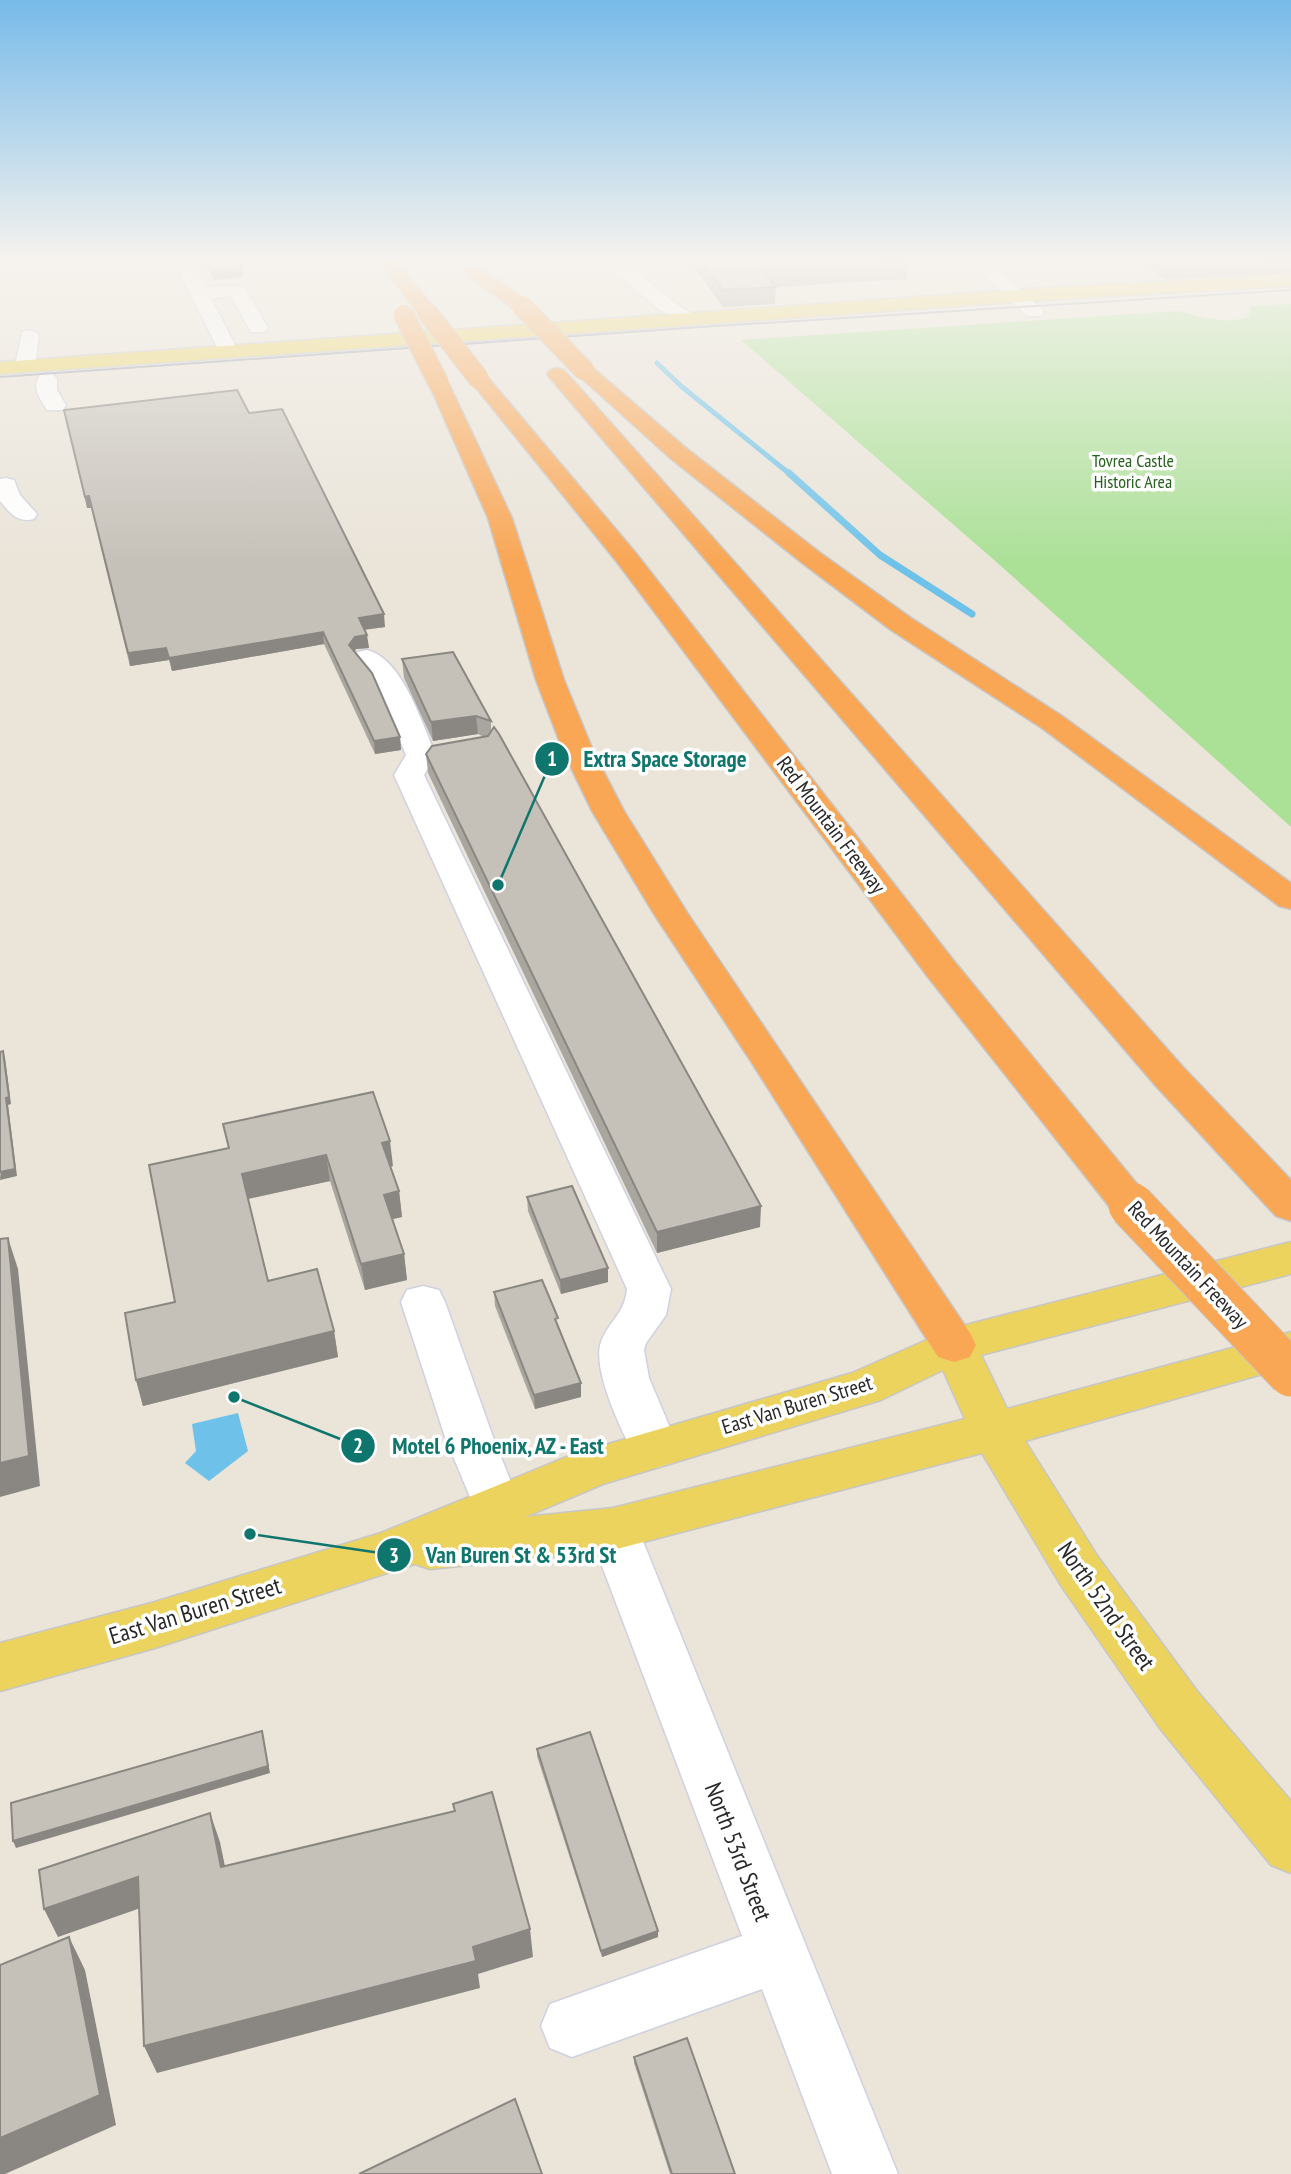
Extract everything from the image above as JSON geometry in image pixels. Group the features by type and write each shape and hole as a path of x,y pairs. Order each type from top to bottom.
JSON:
{"highway":[{"path":"428,362 500,518 550,680 579,753 608,811 671,914 954,1345"},
{"name":"Red Mountain Freeway","path":"467,362 626,557 941,969 1131,1205 1291,1374"},
{"path":"554,362 1169,1076 1291,1206"},
{"path":"555,362 901,624 1052,722 1291,899"}],"main road":[{"path":"0,368 81,362"},
{"path":"0,382 291,362"},
{"name":"East Van Buren Street","path":"0,1667 155,1625 390,1552 591,1468 865,1387 954,1345 1291,1258"},
{"name":"North 52nd Street","path":"954,1345 994,1432 1080,1572 1178,1709 1291,1844"},
{"name":"East Van Buren Street","path":"390,1552 613,1530 994,1432 1291,1349"}],"street":[{"path":"47,379 46,390 55,405"},
{"path":"6,485 9,497 24,514"},
{"path":"367,658 389,681 433,754 409,775 649,1289 648,1305 643,1319 623,1342 621,1362 655,1448"},
{"path":"423,1302 469,1437 497,1507"},
{"name":"North 53rd Street","path":"613,1530 865,2174"},
{"path":"572,2025 777,1954"}],"green space":[{"name":"Tovrea Castle Historic Area","path":"767,362 1291,362 1291,827 1001,566"}],"water":[{"path":"238,1413 248,1451 209,1481 185,1463 196,1451 192,1424"}],"building":[{"path":"237,390 249,413 282,409 384,614 359,618 367,635 355,637 349,645 372,673 400,737 374,741 323,632 169,658 166,648 128,653 89,496 85,497 64,410"},
{"path":"453,652 491,721 476,716 431,722 402,659"},
{"path":"494,727 761,1206 657,1232 426,754 432,746 488,736"},
{"path":"3,1051 15,1169 0,1172 0,1052"},
{"path":"373,1092 390,1141 382,1143 399,1191 384,1195 404,1254 361,1264 326,1155 242,1174 268,1281 317,1269 334,1331 136,1380 125,1313 175,1302 149,1165 229,1148 223,1124"},
{"path":"572,1186 608,1268 560,1280 527,1197"},
{"path":"8,1238 29,1456 0,1463 0,1239"},
{"path":"542,1280 581,1383 534,1395 494,1292"},
{"path":"262,1731 268,1766 13,1841 11,1803"},
{"path":"590,1732 658,1931 601,1951 537,1749"},
{"path":"492,1792 530,1929 473,1947 476,1961 144,2046 138,1877 44,1909 39,1870 210,1813 221,1867 455,1811 453,1804"},
{"path":"69,1937 100,2095 0,2138 0,1965"},
{"path":"687,2038 735,2174 672,2174 634,2057"},
{"path":"515,2099 542,2174 359,2174"}],"waterway":[{"path":"657,363 681,386 791,475"},
{"path":"789,473 880,555 972,614"}],"tram line":[{"path":"0,377 204,362"}],"place":[{"name":"Extra Space Storage","path":"498,885"},
{"name":"Motel 6 Phoenix, AZ - East","path":"234,1397"},
{"name":"Van Buren St & 53rd St","path":"250,1534"}]}
